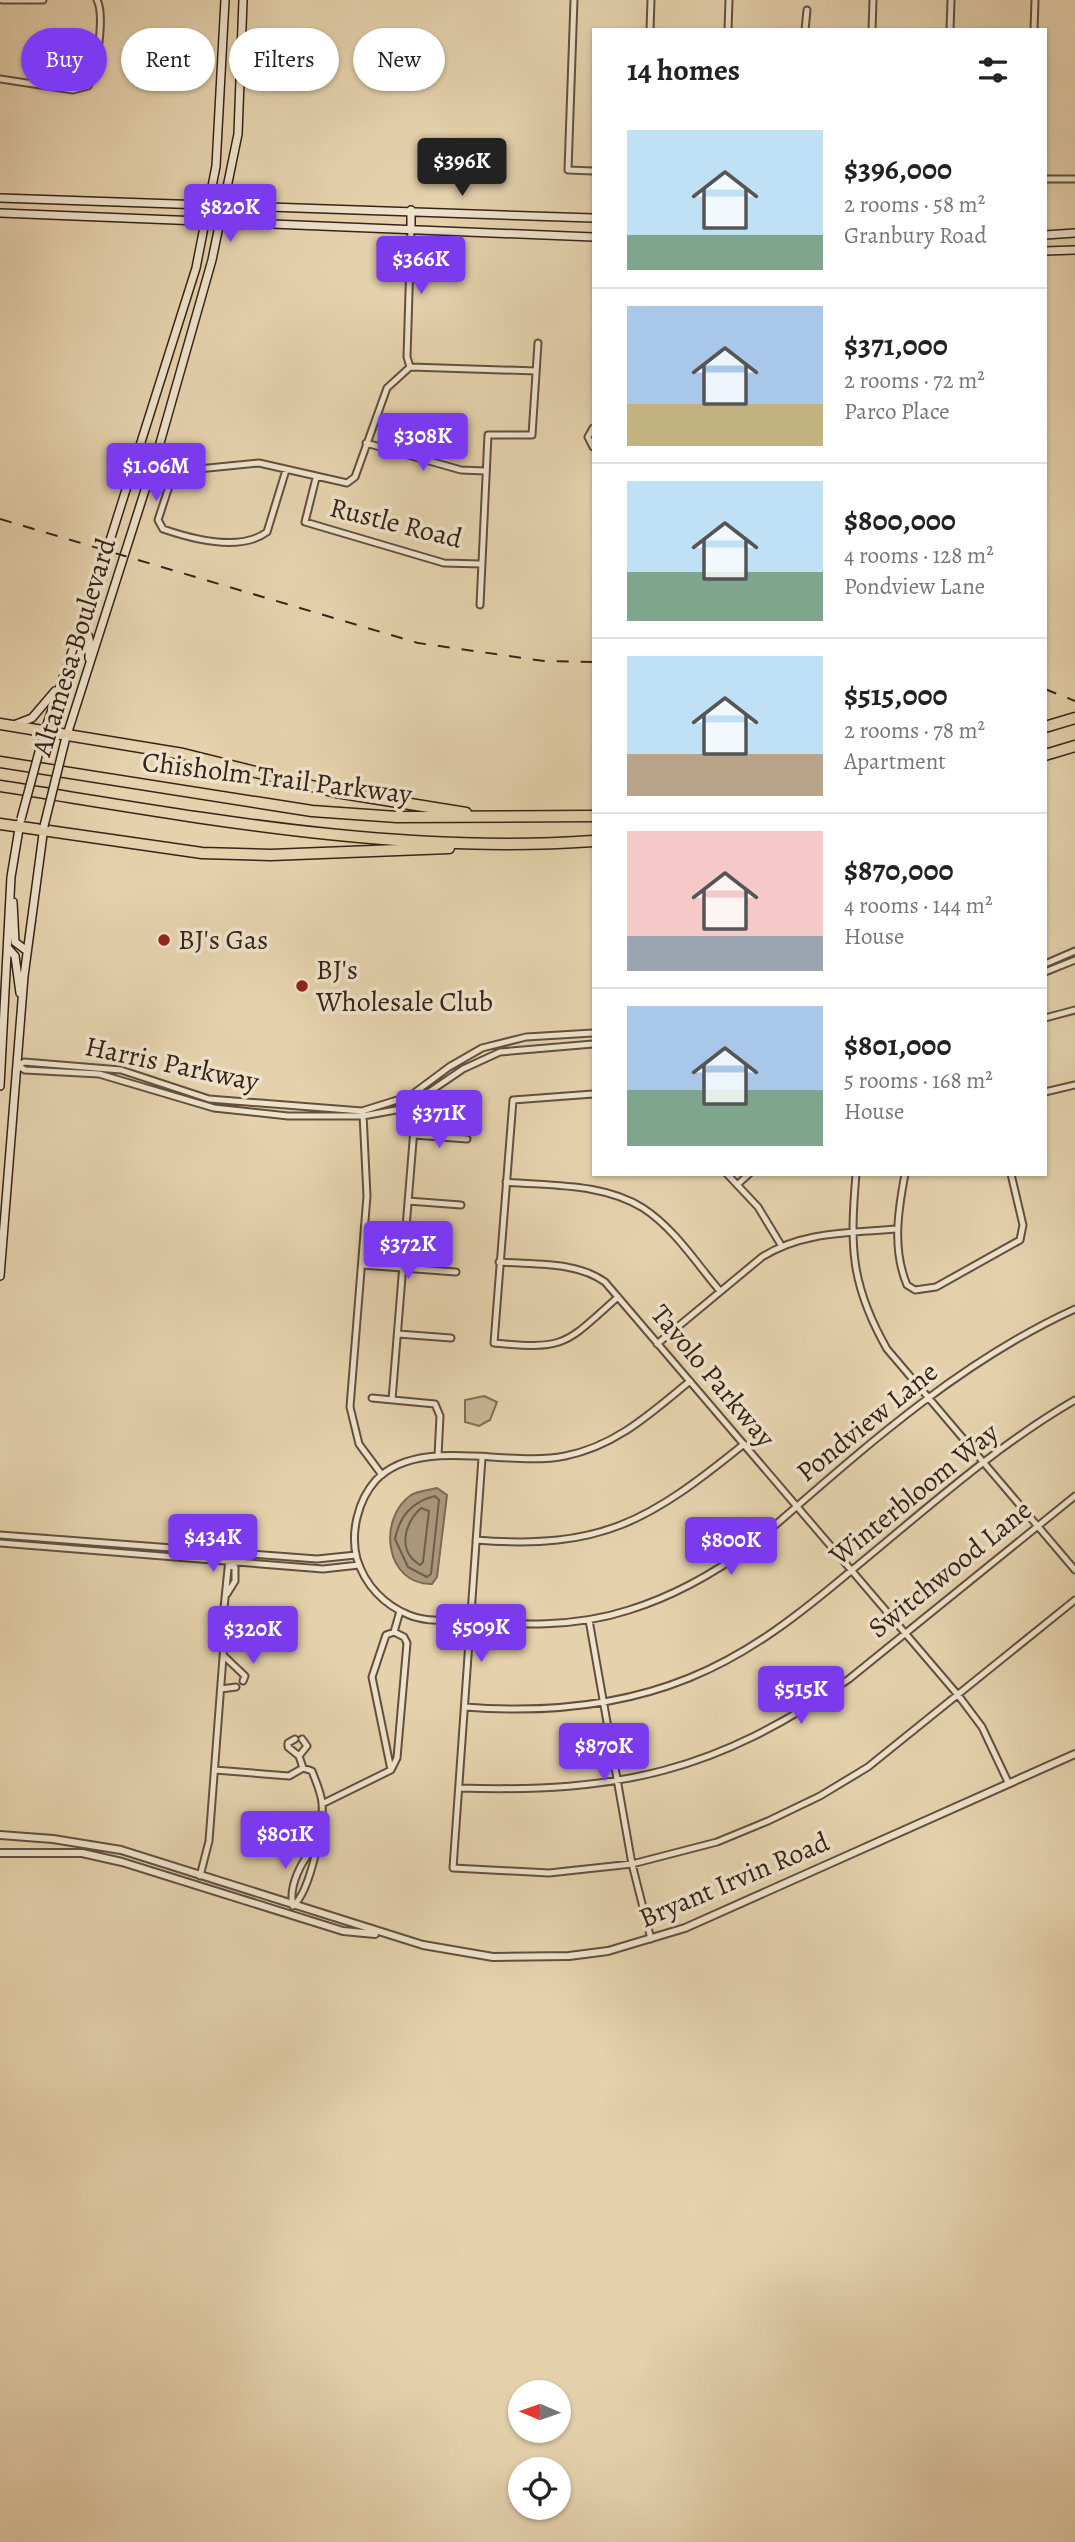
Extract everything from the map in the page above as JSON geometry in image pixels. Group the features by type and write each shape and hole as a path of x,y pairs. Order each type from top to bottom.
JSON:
{"highway":[{"path":"1047,726 1075,718"},
{"path":"0,724 66,738 204,758 363,797 508,819"},
{"path":"1047,754 1074,747"},
{"name":"Chisholm Trail Parkway","path":"0,762 312,811 397,817 508,819 592,816"},
{"name":"Chisholm Trail Parkway","path":"0,786 275,830 364,838 506,844 592,841"},
{"path":"0,824 20,823 202,853 271,855 390,852 506,844"}],"main road":[{"name":"Altamesa Boulevard","path":"0,1086 1,1027 11,877 20,823 43,734 138,454 196,268 216,166 225,0"},
{"name":"Altamesa Boulevard","path":"242,28 243,0"},
{"path":"223,50 229,50"},
{"name":"Altamesa Boulevard","path":"0,1276 2,1212 18,1066 22,997 44,829 66,738 154,460 225,206 238,134 240,91"},
{"path":"0,198 592,218"},
{"path":"85,216 88,201"},
{"path":"411,210 411,229"},
{"path":"0,213 592,237"},
{"path":"1047,235 1075,233"},
{"path":"1047,251 1075,250"},
{"path":"138,454 154,460"},
{"path":"80,628 90,637 88,670"},
{"path":"11,726 32,718 60,685"},
{"path":"11,877 15,942 27,951"},
{"path":"8,948 15,956 22,997"}],"street":[{"path":"2,0 43,0"},
{"path":"0,79 73,90 88,86 96,60 102,8 97,0"},
{"path":"574,0 568,170 592,171"},
{"path":"650,28 651,0"},
{"path":"728,28 729,0"},
{"path":"872,28 873,0"},
{"path":"950,28 951,0"},
{"path":"1034,28 1035,0"},
{"path":"805,28 807,10"},
{"path":"1047,179 1075,179"},
{"path":"410,367 407,357 411,229"},
{"path":"480,605 488,435 532,435 538,343"},
{"path":"286,470 267,532 260,538 206,543 163,529 158,520 176,465 173,458 164,455 154,460 161,467 169,469 176,465 198,469 259,463 347,483 355,477 387,388 410,367 536,371"},
{"path":"366,443 461,470 485,471"},
{"name":"Rustle Road","path":"316,478 305,522 444,563 481,564"},
{"path":"1047,963 1075,951"},
{"path":"1047,971 1075,960"},
{"path":"1047,1017 1075,1010"},
{"name":"Harris Parkway","path":"18,1066 24,1062 110,1068 209,1099 363,1114 410,1096 449,1067 482,1048 526,1037 592,1033"},
{"name":"Harris Parkway","path":"1,1065 18,1066 25,1070 75,1071 108,1076 191,1103 242,1111 288,1116 363,1114 407,1105 427,1095 463,1069 500,1052 526,1047 592,1044"},
{"path":"108,1076 110,1068"},
{"path":"1047,1092 1075,1085"},
{"path":"592,1094 513,1100 494,1343 533,1347 559,1343 576,1334 618,1297"},
{"path":"242,1111 243,1103"},
{"path":"393,1400 414,1135 407,1105"},
{"path":"363,1114 367,1196 351,1418 359,1444 382,1475 418,1458 438,1456 549,1459 596,1447 632,1428 690,1381"},
{"path":"414,1135 467,1139"},
{"path":"729,1176 758,1207 781,1245"},
{"path":"738,1184 747,1176"},
{"path":"856,1176 850,1233 853,1262 872,1322 887,1349 1075,1570"},
{"path":"905,1176 897,1230 903,1276 907,1285 915,1290 936,1287 1020,1240 1023,1225 1012,1176"},
{"path":"506,1182 592,1189 618,1196 643,1209 668,1230 720,1291"},
{"path":"408,1201 461,1205"},
{"path":"657,1343 781,1245 811,1236 897,1230"},
{"name":"Tavolo Parkway","path":"499,1262 586,1270 605,1282 958,1695 982,1727 1008,1782"},
{"path":"362,1265 456,1272"},
{"name":"Pondview Lane","path":"382,1475 367,1492 360,1508 355,1533 356,1555 373,1590 400,1611 418,1618 529,1625 589,1620 644,1606 698,1582 750,1546 929,1397 1007,1343 1075,1309"},
{"path":"398,1334 451,1338"},
{"path":"372,1398 431,1403 438,1407 438,1456"},
{"name":"Winterbloom Way","path":"466,1707 531,1710 604,1702 678,1682 747,1650 797,1617 1027,1429 1075,1401"},
{"path":"476,1540 550,1542 621,1525 675,1499 744,1444"},
{"path":"482,1458 453,1868 549,1872 632,1864 717,1842 820,1796 868,1766 1075,1600"},
{"name":"Switchwood Lane","path":"459,1788 545,1790 617,1782 690,1764 769,1729 849,1679 1075,1496"},
{"path":"0,1535 334,1560 356,1555"},
{"path":"0,1543 323,1569 359,1565"},
{"path":"229,1563 230,1552"},
{"path":"200,1875 209,1840 224,1644 231,1636 225,1597 235,1581 235,1567 229,1563"},
{"path":"394,1632 400,1611"},
{"path":"589,1620 632,1864 651,1939"},
{"path":"322,1804 391,1770 397,1758 407,1643 404,1637 394,1632 386,1635 372,1677 391,1770"},
{"path":"231,1636 279,1639"},
{"path":"223,1655 245,1676 243,1681"},
{"path":"221,1689 236,1687"},
{"path":"295,1739 288,1743 288,1748 299,1756 303,1768"},
{"path":"299,1756 307,1746 302,1740"},
{"name":"Bryant Irvin Road","path":"0,1835 53,1839 121,1850 391,1936 460,1952 529,1958 608,1951 685,1928 1075,1754"},
{"path":"215,1770 289,1776 303,1768 312,1771 322,1804 303,1897 293,1906"},
{"path":"291,1914 291,1896 302,1861 315,1846"},
{"name":"Bryant Irvin Road","path":"0,1853 82,1853 122,1862 343,1931 391,1936"},
{"path":"296,1882 306,1885"}],"shaded area":[{"path":"484,1396 497,1402 490,1420 479,1426 465,1422 465,1400"}],"water":[{"path":"437,1488 447,1495 437,1577 432,1584 416,1581 404,1574 391,1549 390,1534 393,1519 400,1506 411,1495"}],"railway":[{"path":"0,519 418,643 544,661 592,662"},
{"path":"1047,690 1075,701"}],"place":[{"name":"BJ's Gas","path":"164,940"},
{"name":"BJ's Wholesale Club","path":"302,986"}]}
